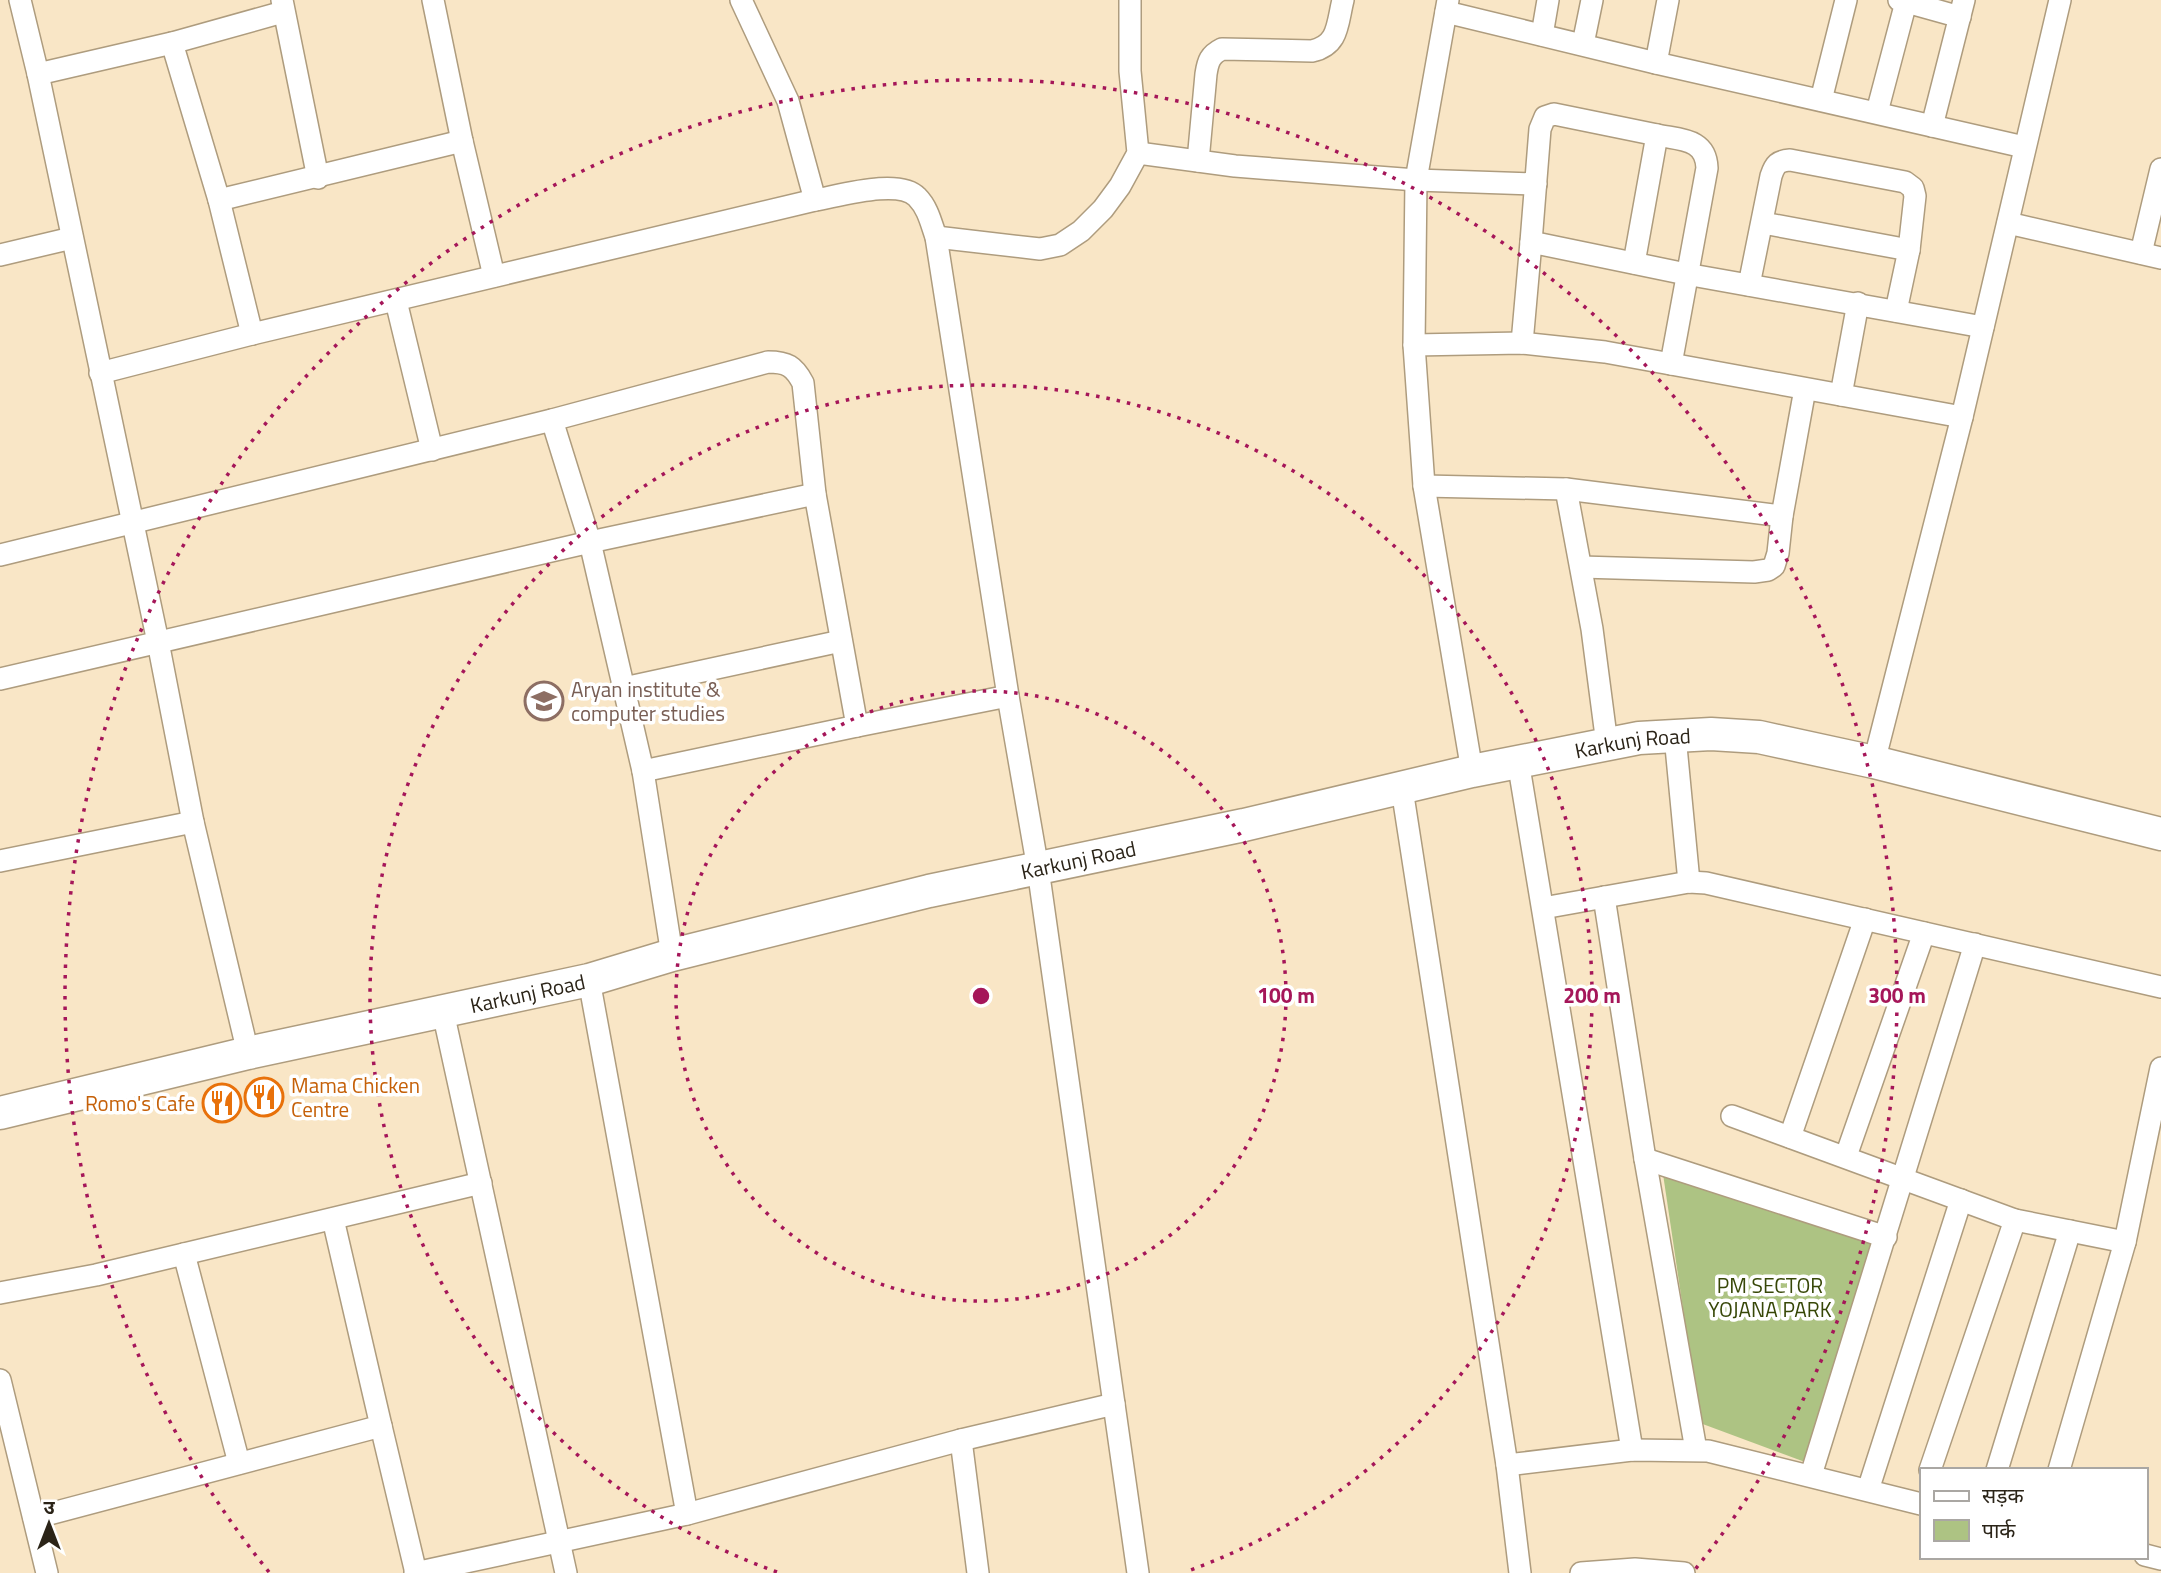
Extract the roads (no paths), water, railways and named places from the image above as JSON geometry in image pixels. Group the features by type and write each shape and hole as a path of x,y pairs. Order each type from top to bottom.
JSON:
{"street":[{"path":"20,0 158,642 193,822 248,1053"},
{"path":"433,0 462,141 494,276"},
{"path":"741,0 788,101 815,200"},
{"path":"936,237 1040,249 1060,245 1081,231 1103,209 1120,186 1138,153 1130,71 1130,0"},
{"path":"1198,161 1206,74 1208,60 1213,54 1222,49 1312,51 1325,48 1331,42 1343,0"},
{"path":"1542,35 1548,0"},
{"path":"1583,44 1592,0"},
{"path":"1656,63 1668,0"},
{"path":"1821,100 1846,0"},
{"path":"1874,762 1962,417 2060,0"},
{"path":"1877,112 1902,1 1962,8 1932,126"},
{"path":"38,75 172,43 283,6 318,178"},
{"path":"1472,771 1424,486 1414,345 1416,180 1447,6 1542,35 1656,63 2024,147"},
{"path":"172,43 219,200 252,334"},
{"path":"1522,344 1540,129 1545,117 1554,114 1693,143 1701,147 1707,155 1671,364"},
{"path":"1634,263 1657,135"},
{"path":"219,200 462,141"},
{"path":"1138,153 1198,161 1416,180 1536,184"},
{"path":"1749,285 1775,165 1780,161 1790,160 1905,182 1913,188 1915,196 1909,250 1896,311"},
{"path":"2008,223 2151,255 2161,169"},
{"path":"100,373 252,334 815,200 896,188 915,194 926,208 936,237 1038,869 1138,1573"},
{"path":"1762,223 1909,250"},
{"path":"0,255 72,238"},
{"path":"1531,242 1686,274 1983,327"},
{"path":"396,301 432,450"},
{"path":"1841,395 1857,303"},
{"path":"1414,345 1522,344 1605,352 1962,417"},
{"path":"0,555 552,420 768,362 785,362 796,370 803,383 815,494 857,726"},
{"path":"1581,568 1768,570 1774,566 1805,389"},
{"path":"552,420 590,542 643,771 673,955"},
{"path":"1424,486 1566,489 1782,516"},
{"path":"1566,489 1592,629 1607,744"},
{"path":"0,679 590,542 815,494"},
{"path":"624,688 841,640"},
{"path":"643,771 1008,696"},
{"name":"Karkunj Road","path":"0,1113 248,1053 589,980 673,955 929,891 1402,789 1518,761 1639,738 1711,734 1759,737 1874,762 2161,834"},
{"path":"1675,736 1689,882"},
{"path":"1518,761 1632,1450"},
{"path":"1402,789 1507,1465 1520,1573"},
{"path":"0,860 193,822"},
{"path":"1544,908 1689,882 1706,883 2161,987"},
{"path":"1604,897 1645,1159 1696,1450"},
{"path":"1790,1137 1865,919"},
{"path":"1846,1156 1924,933"},
{"path":"1811,1475 1975,944"},
{"path":"589,980 687,1514"},
{"path":"443,1012 566,1573"},
{"path":"2060,1468 2125,1241 2161,1068"},
{"path":"1732,1116 2015,1220 2125,1241"},
{"path":"1645,1159 1886,1237"},
{"path":"0,1293 96,1275 481,1183"},
{"path":"1868,1490 1961,1200"},
{"path":"333,1219 415,1573 687,1514 961,1440 1114,1404"},
{"path":"1931,1468 2015,1220"},
{"path":"1998,1468 2070,1231"},
{"path":"184,1254 239,1463"},
{"path":"0,1380 47,1573"},
{"path":"33,1518 381,1426"},
{"path":"961,1440 978,1573"},
{"path":"1507,1465 1632,1450 1708,1451 1920,1501"},
{"path":"1581,1573 1635,1569 1684,1573"}],"place":[{"name":"Aryan institute & computer studies","path":"544,701"},
{"name":"Mama Chicken Centre","path":"264,1097"},
{"name":"Romo's Cafe","path":"222,1103"}],"park label":[{"name":"PM SECTOR YOJANA PARK","path":"1770,1297"}]}
